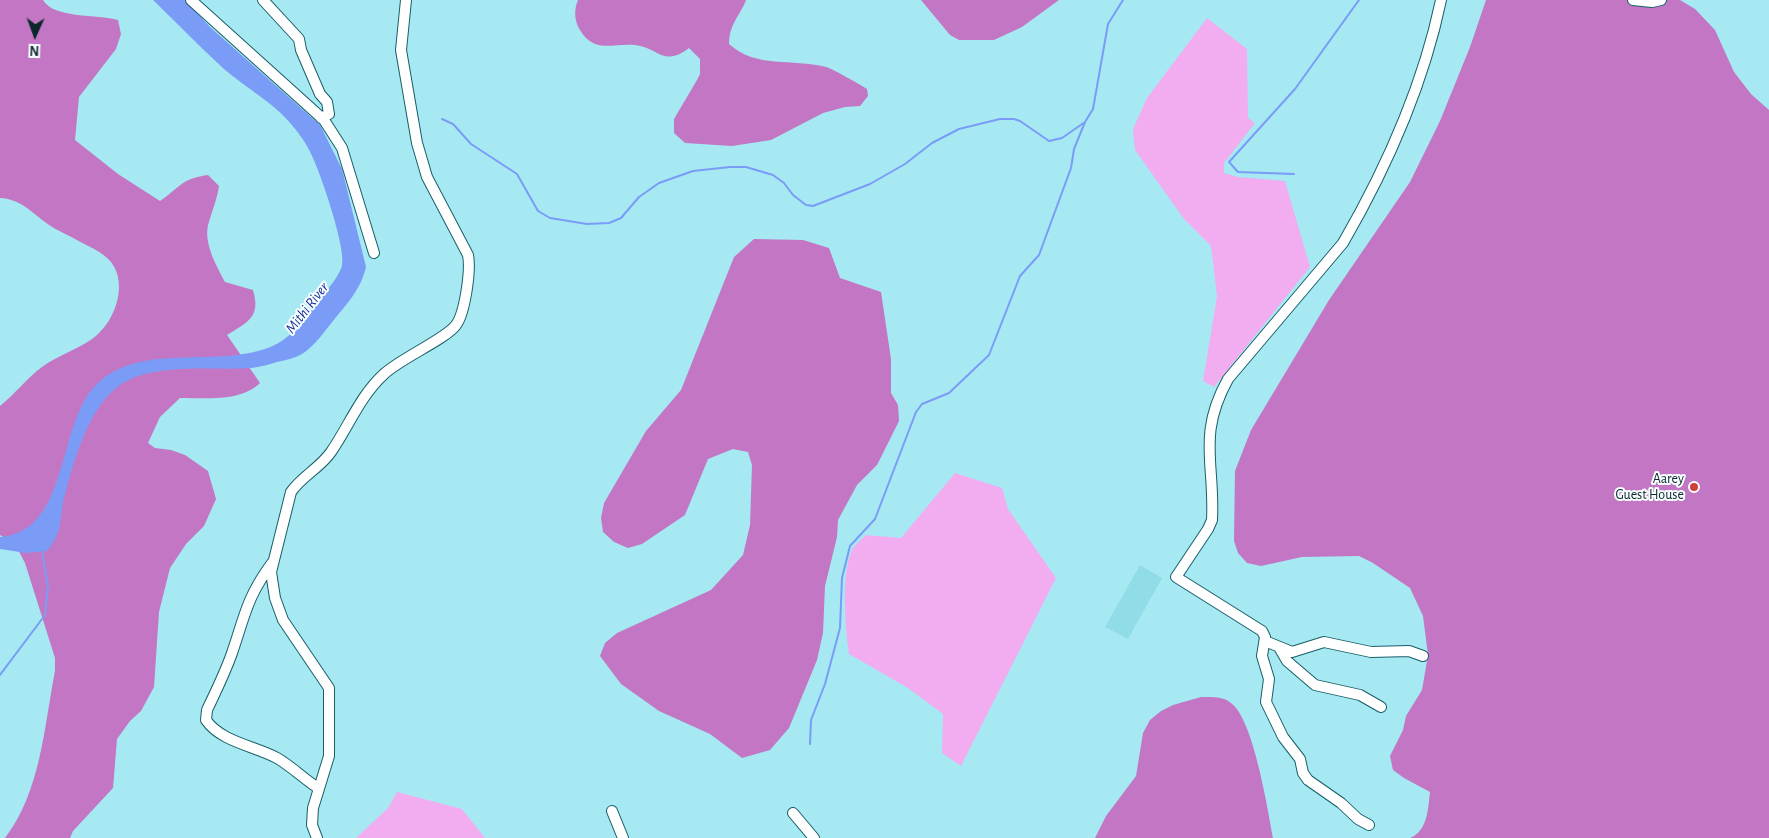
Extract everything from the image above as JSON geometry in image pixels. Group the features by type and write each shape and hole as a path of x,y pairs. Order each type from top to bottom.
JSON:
{"street":[{"path":"191,0 321,118 342,148 374,253"},
{"path":"263,0 299,38 301,50 320,94 327,102 329,114 321,118"},
{"path":"317,838 312,825 313,808 329,756 329,688 283,620 275,598 272,563 291,492 298,482 331,452 362,398 384,374 410,354 452,331 458,324 470,263 468,255 427,177 417,143 401,50 406,0"},
{"path":"1369,825 1358,819 1341,803 1308,780 1303,773 1300,759 1283,737 1266,702 1269,679 1262,656 1265,641 1262,631 1176,577 1212,520 1208,454 1212,416 1218,397 1228,379 1342,243 1370,195 1402,127 1434,36 1441,0"},
{"path":"1633,0 1652,2 1661,0"},
{"path":"272,563 256,585 249,599 232,653 207,710 206,720 215,729 281,761 318,788"},
{"path":"1265,641 1280,649 1292,652 1324,642 1371,652 1409,651 1423,656"},
{"path":"1280,649 1287,661 1315,686 1360,694 1381,707"},
{"path":"612,811 622,838"},
{"path":"793,813 814,838"}],"shaded area":[{"path":"0,0 43,0 56,10 66,13 118,20 121,34 116,49 79,97 75,140 118,174 160,201 186,181 208,175 219,186 208,225 209,247 225,282 253,290 255,299 254,313 251,318 227,335 260,383 243,393 223,398 180,398 160,417 148,443 155,448 171,450 185,455 208,471 216,499 204,526 186,544 170,568 159,612 154,687 141,711 130,721 117,739 113,788 73,831 70,838 5,838 17,820 34,779 44,736 55,671 55,658 25,563 15,544 0,535 0,406 42,367 86,343 100,332 107,324 116,304 119,282 111,262 103,255 52,227 19,203 0,198"},
{"path":"578,0 746,0 731,31 729,44 740,52 763,60 813,64 829,68 867,89 868,96 860,106 845,107 823,113 771,140 732,146 685,143 674,133 674,119 700,74 700,59 689,48 680,54 667,56 635,45 597,45 585,37 577,23 575,11"},
{"path":"921,0 1059,0 1022,27 994,40 959,40 950,35"},
{"path":"1486,0 1680,0 1695,9 1715,30 1734,72 1751,94 1769,110 1769,838 1410,838 1416,835 1424,825 1428,812 1430,792 1393,770 1390,756 1403,730 1406,716 1422,690 1428,655 1423,616 1410,588 1373,563 1359,556 1302,557 1261,566 1247,563 1238,553 1234,541 1235,471 1251,430 1329,300 1410,182 1440,121 1470,47"},
{"path":"1207,18 1247,49 1248,118 1255,123 1224,163 1224,173 1238,177 1285,181 1310,267 1214,387 1203,381 1217,296 1211,246 1184,219 1135,150 1133,129 1147,98"},
{"path":"754,239 803,240 829,248 840,278 881,292 891,359 891,393 898,405 899,421 877,465 857,485 838,520 837,537 825,586 823,633 817,660 789,728 770,750 742,758 710,734 659,711 621,684 600,656 605,643 617,633 711,590 743,555 750,525 752,465 748,452 733,449 708,459 685,515 642,544 628,548 614,542 603,532 601,518 604,503 646,431 681,390 734,257"},
{"path":"955,473 1002,488 1008,509 1056,578 961,766 942,753 943,714 908,688 849,654 845,601 846,573 852,550 855,546 866,535 901,538"},
{"path":"1140,565 1162,578 1128,639 1105,627"},
{"path":"1201,697 1224,699 1231,703 1239,712 1253,745 1273,838 1095,838 1106,816 1136,776 1143,733 1150,720 1161,711 1173,705"},
{"path":"397,792 462,809 485,838 356,838 388,808"}],"water":[{"path":"153,0 185,0 210,27 320,125 342,169 366,267 357,290 348,302 316,342 299,356 251,368 180,369 144,374 128,380 115,389 96,411 82,439 64,498 60,526 56,538 47,551 26,553 0,549 0,537 23,530 40,516 60,472 75,421 85,399 99,382 116,371 134,364 175,358 238,355 268,348 286,338 300,325 332,284 342,266 340,243 331,207 313,157 300,136 277,110 224,69"}],"waterway":[{"path":"442,119 453,124 471,144 517,174 538,211 550,218 587,224 609,223 621,218 639,197 659,183 693,171 730,167 746,167 773,175 784,183 793,195 806,205 813,206 870,184 905,164 932,143 959,129 1000,119 1014,119 1049,141 1062,138 1085,122 1093,109 1108,24 1123,0"},
{"path":"1294,174 1238,172 1229,162 1295,89 1359,0"},
{"path":"810,744 811,720 825,684 840,628 842,578 850,546 875,519 916,412 922,404 949,393 989,355 1020,276 1039,255 1071,168 1074,149 1085,122"},
{"path":"0,675 45,615 48,586 42,551"}],"place":[{"name":"Aarey Guest House","path":"1694,487"}],"water label":[{"name":"Mithi River","path":"307,308"}]}
